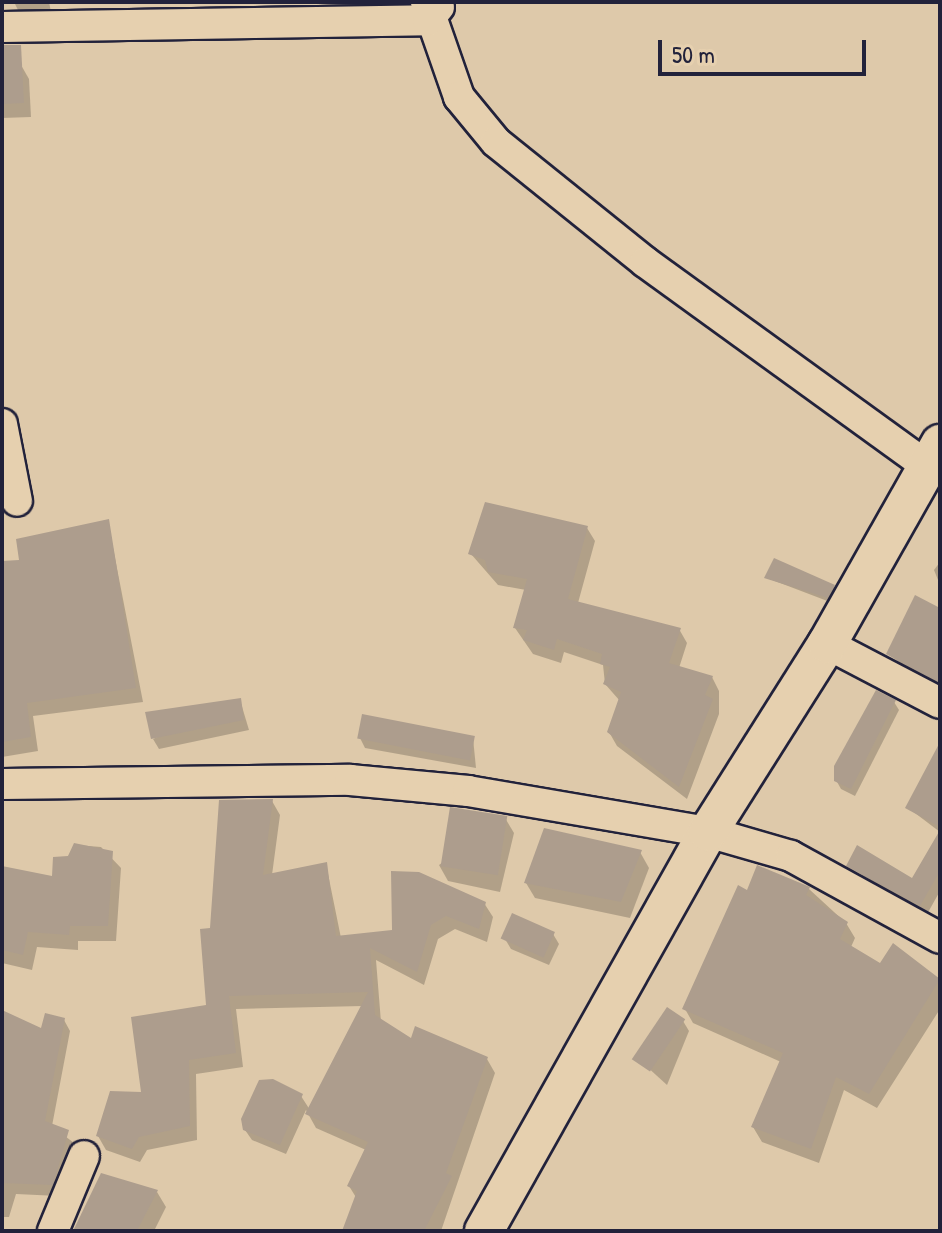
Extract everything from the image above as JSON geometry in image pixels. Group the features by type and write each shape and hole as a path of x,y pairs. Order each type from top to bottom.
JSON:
{"street":[{"path":"2,27 432,8 459,97 496,142 645,262 934,455 827,644 708,832 484,1231"},
{"path":"2,424 17,501"},
{"path":"827,644 940,703"},
{"path":"2,784 350,780 468,791 708,832 791,856 940,938"},
{"path":"53,1231 84,1156"}],"building":[{"path":"2,45 21,45 24,103 2,104"},
{"path":"485,502 588,526 568,599 681,628 669,663 713,676 705,695 713,699 679,787 607,732 621,692 603,684 610,667 600,664 602,654 557,639 554,650 523,640 527,630 513,628 527,579 488,572 485,560 468,554"},
{"path":"109,519 136,688 27,703 31,737 2,742 2,561 19,560 16,539"},
{"path":"774,558 835,585 828,598 764,578"},
{"path":"915,595 940,608 940,683 886,654"},
{"path":"876,690 896,700 851,789 834,781 834,766"},
{"path":"241,698 244,720 151,739 145,712"},
{"path":"362,714 475,736 470,760 357,739"},
{"path":"940,742 940,827 905,808"},
{"path":"273,799 263,875 327,862 336,936 392,930 391,871 419,872 486,902 479,929 446,916 431,925 417,972 370,948 375,1015 411,1038 415,1026 488,1057 446,1173 452,1176 424,1231 342,1231 357,1191 347,1186 368,1142 305,1114 368,992 229,996 236,1053 189,1060 190,1126 139,1137 132,1149 96,1136 110,1091 141,1092 131,1017 206,1005 200,929 210,928 219,800"},
{"path":"450,807 507,816 498,875 441,866"},
{"path":"544,828 642,850 621,902 524,883"},
{"path":"940,830 940,871 920,906 846,866 857,845 912,878"},
{"path":"74,843 113,851 108,926 70,926 69,935 28,932 23,955 2,950 2,866 52,876 53,857 68,856"},
{"path":"757,865 810,887 806,895 848,922 840,939 880,963 893,943 940,979 869,1094 836,1077 811,1149 751,1127 783,1053 682,1009 738,885 747,890"},
{"path":"512,913 555,932 544,958 501,939"},
{"path":"667,1007 685,1019 650,1072 632,1059"},
{"path":"2,1010 41,1028 45,1013 65,1018 45,1121 69,1130 53,1185 2,1183"},
{"path":"273,1079 303,1094 280,1145 243,1130 241,1119 259,1080"},
{"path":"101,1173 158,1190 137,1231 73,1231"}]}
